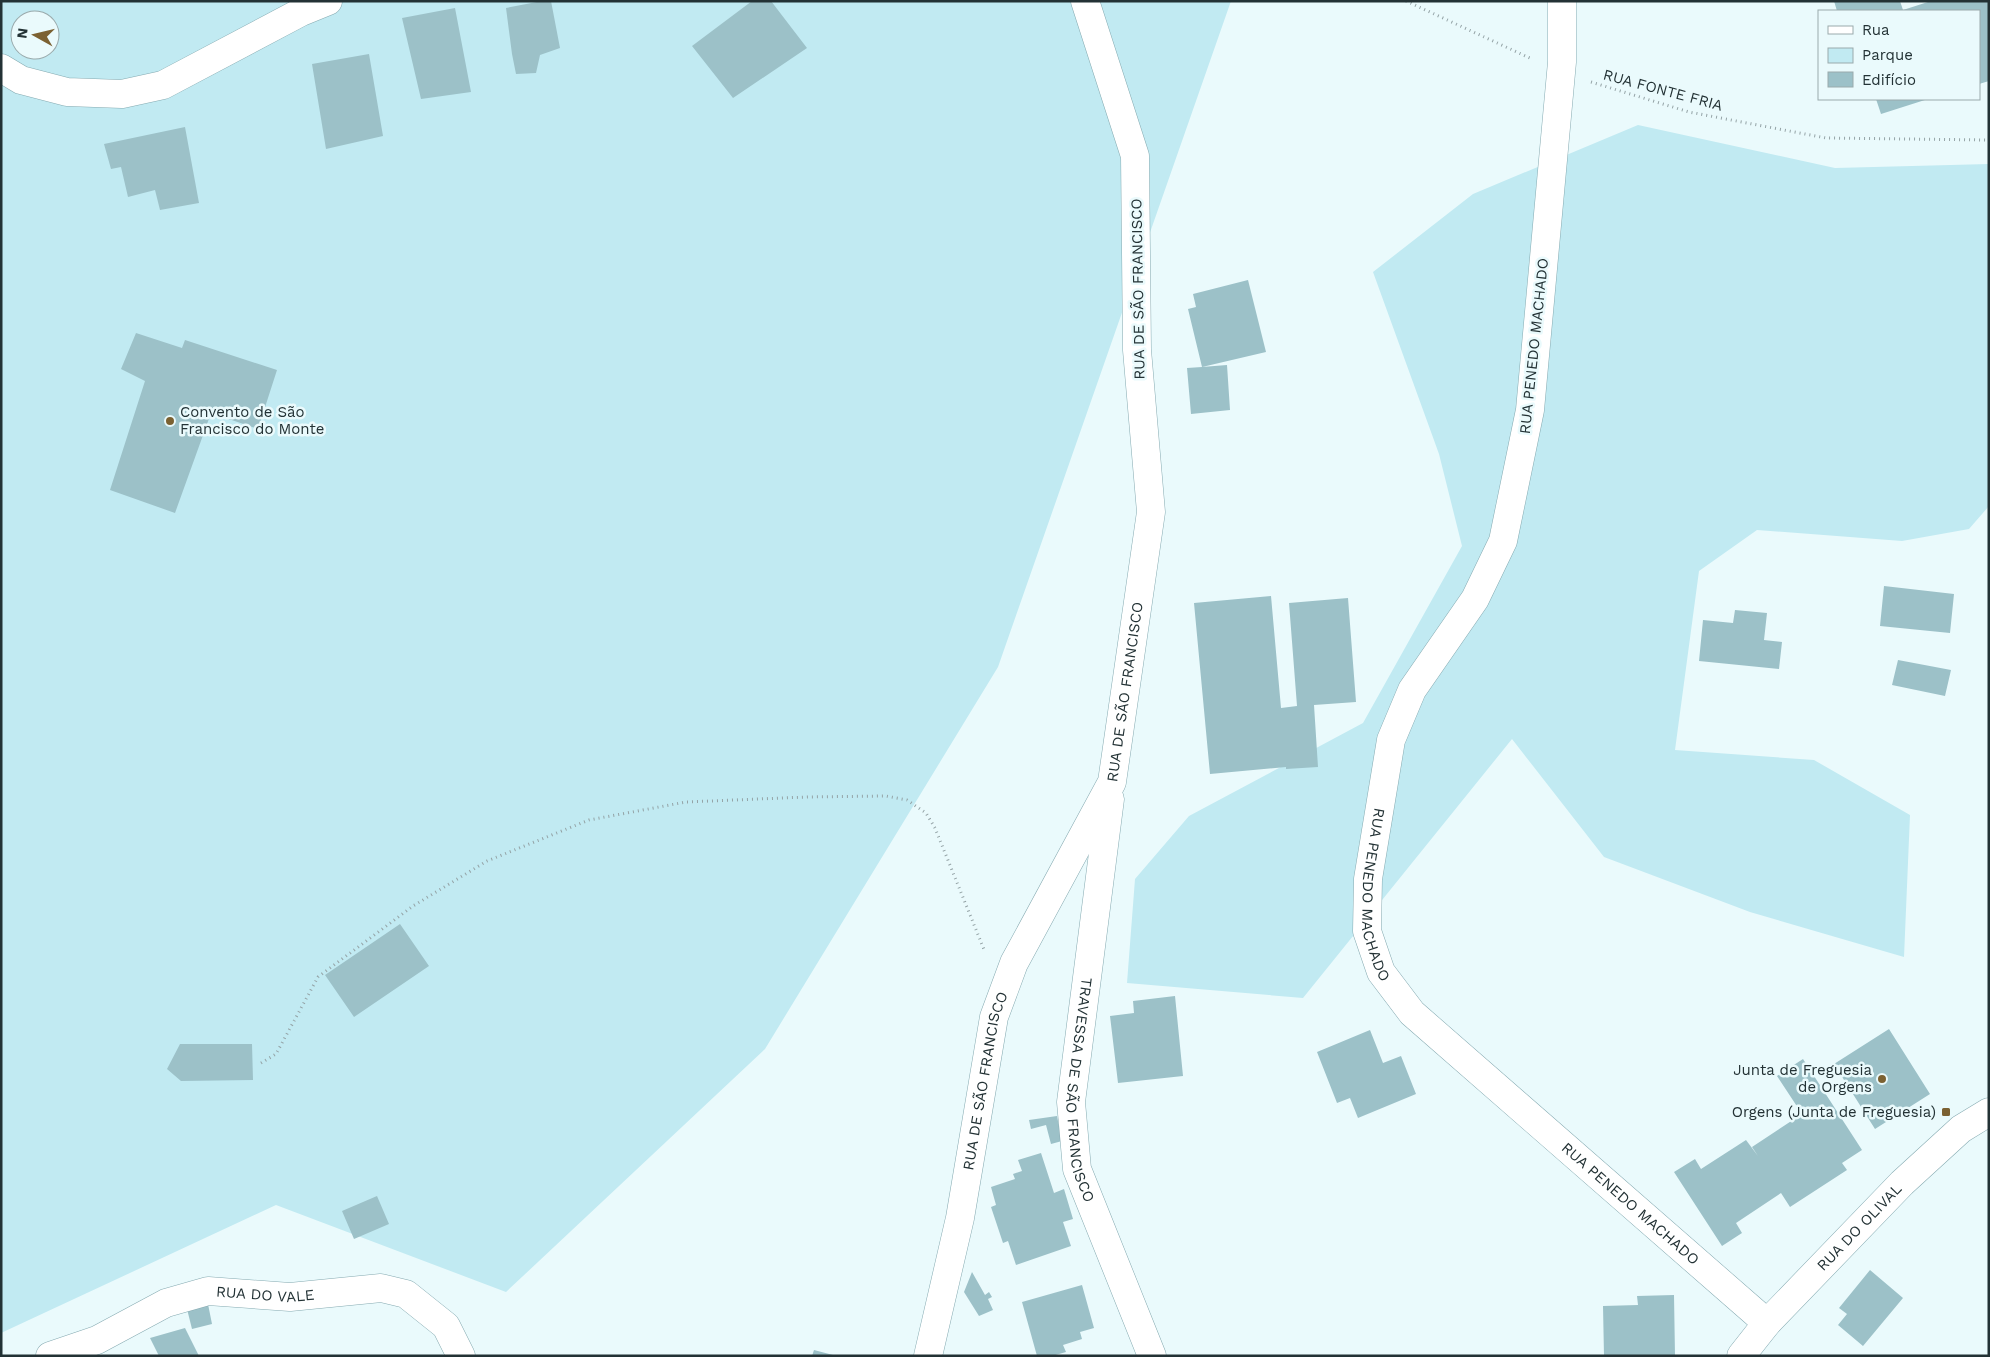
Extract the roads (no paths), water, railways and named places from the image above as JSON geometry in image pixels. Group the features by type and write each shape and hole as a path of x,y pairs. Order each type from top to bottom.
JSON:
{"street":[{"path":"1,68 20,80 67,92 122,94 163,85 301,12 328,1"},
{"name":"RUA DE SÃO FRANCISCO","path":"928,1356 960,1218 994,1017 1014,963 1112,782 1151,512 1137,350 1135,156 1086,1"},
{"name":"RUA PENEDO MACHADO","path":"1562,1 1561,73 1530,410 1503,541 1475,599 1412,690 1391,740 1368,879 1367,931 1381,972 1412,1013 1767,1323"},
{"name":"TRAVESSA DE SÃO FRANCISCO","path":"1112,782 1071,1102 1077,1169 1152,1356"},
{"name":"RUA DO OLIVAL","path":"1741,1356 1767,1323 1902,1183 1961,1129 1989,1112"},
{"name":"RUA DO VALE","path":"50,1356 97,1340 166,1304 208,1291 290,1297 381,1288 406,1294 446,1326 461,1356"}],"place":[{"name":"Convento de São Francisco do Monte","path":"170,421"},
{"name":"Junta de Freguesia de Orgens","path":"1882,1079"},
{"name":"Orgens (Junta de Freguesia)","path":"1946,1112"}]}
